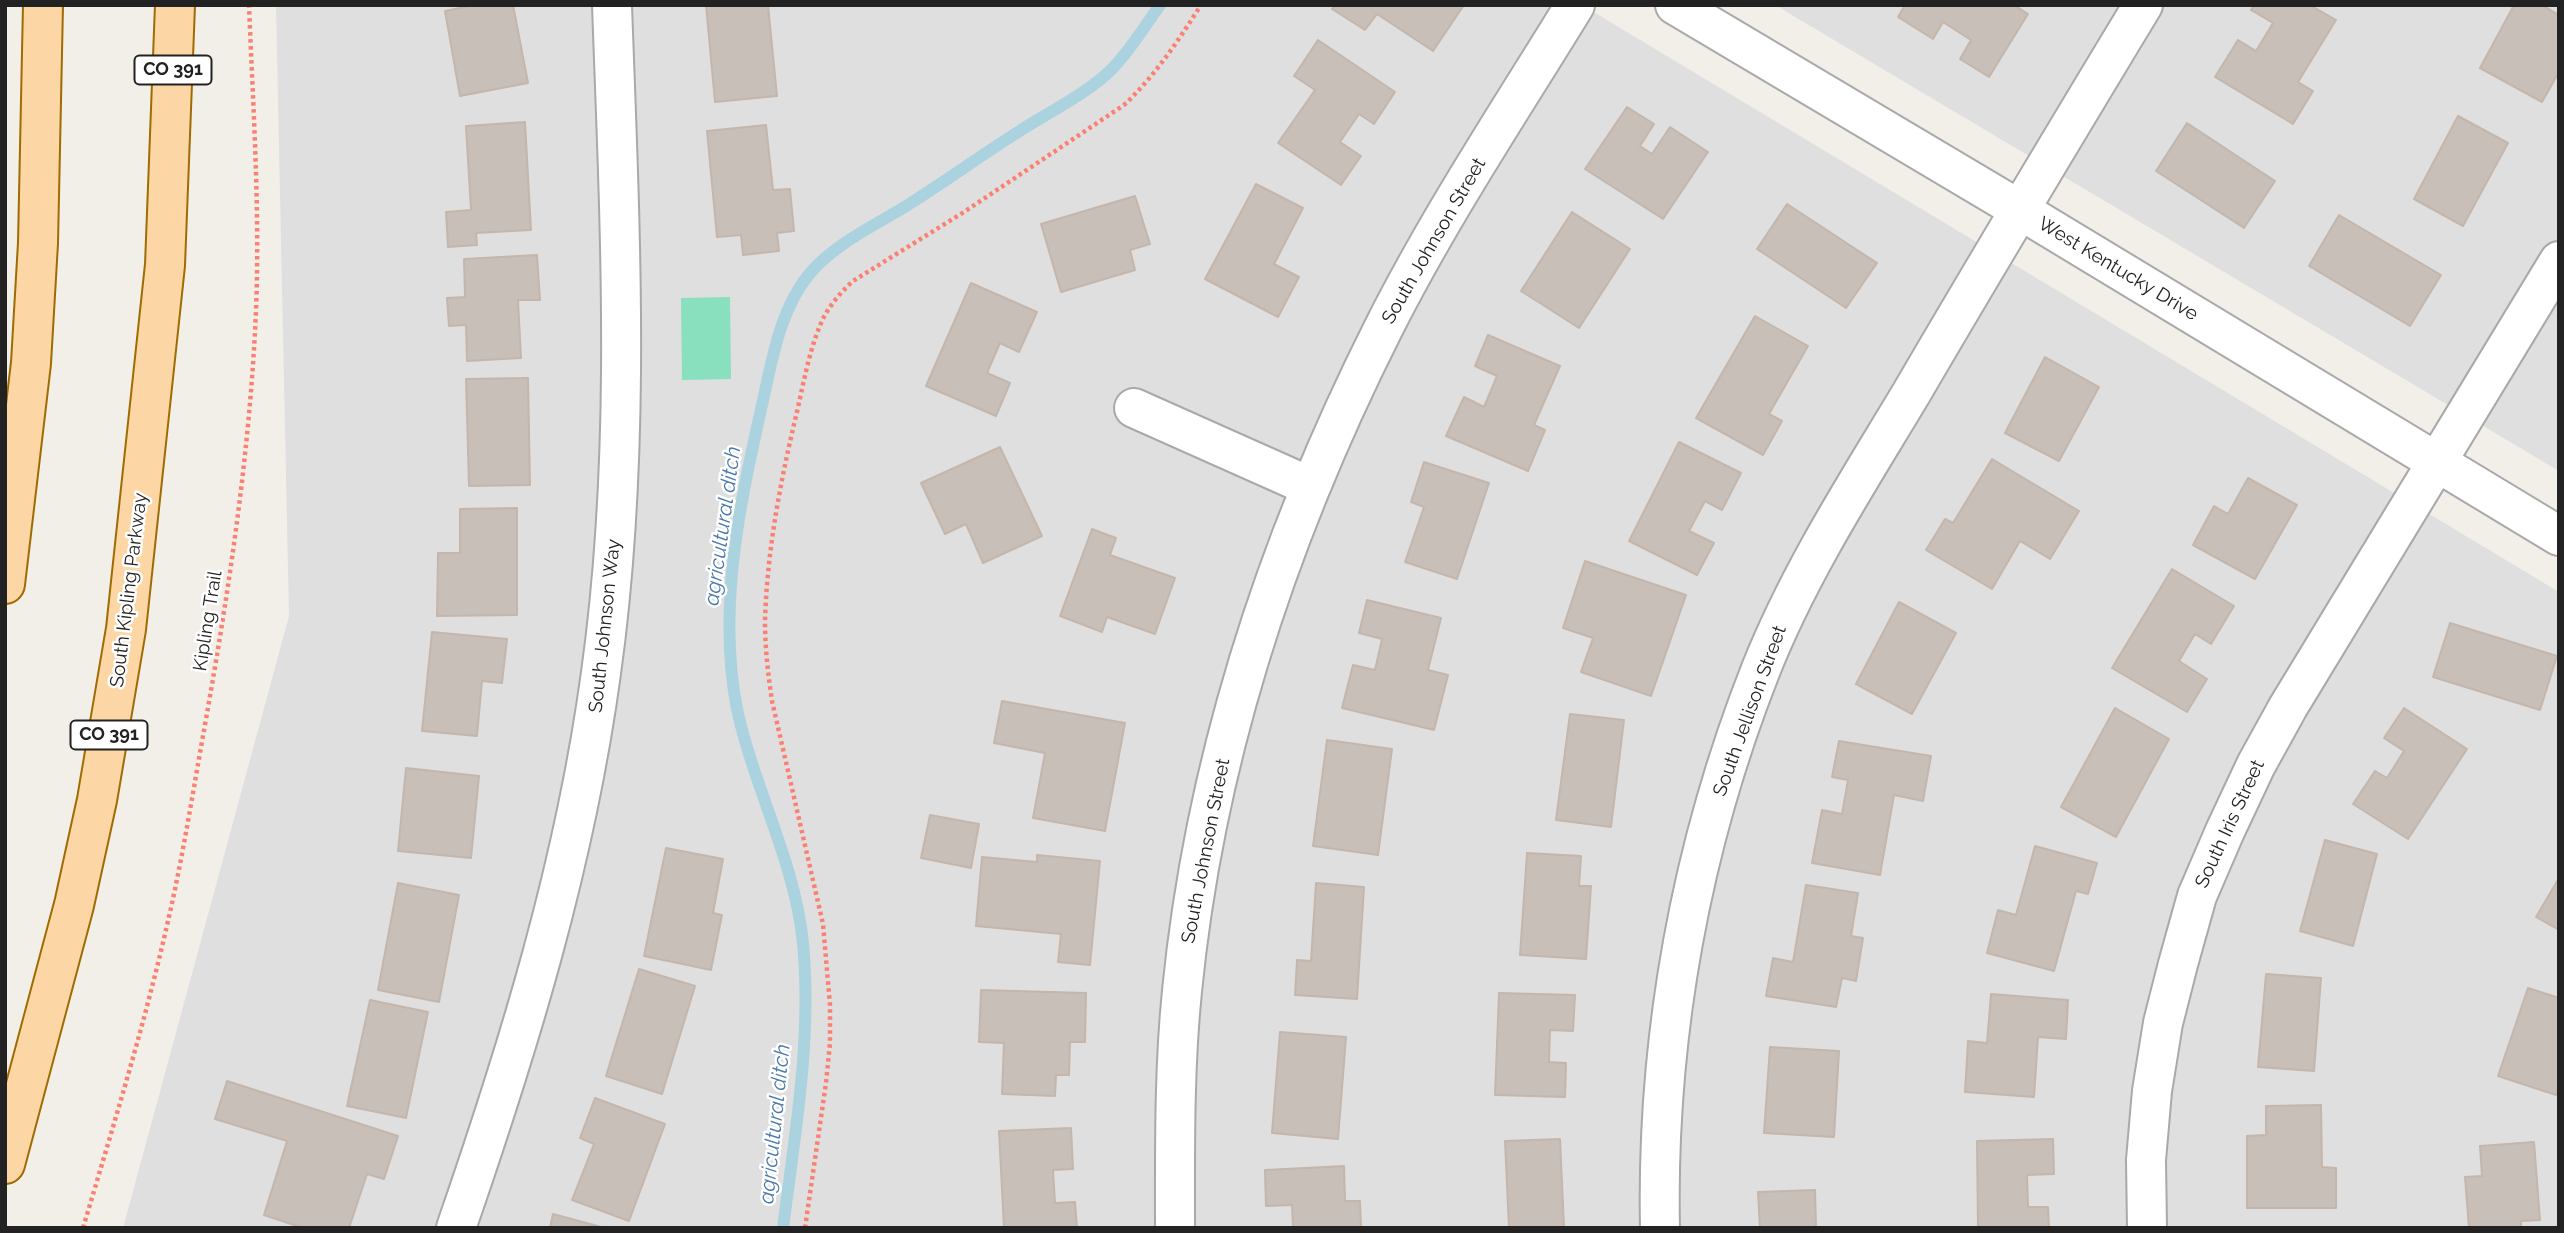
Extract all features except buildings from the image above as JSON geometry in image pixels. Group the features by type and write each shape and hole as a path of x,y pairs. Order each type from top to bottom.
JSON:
{"main road":[{"path":"25,5 42,106"},
{"path":"5,584 31,363 38,243 43,5"},
{"path":"156,5 171,134"},
{"name":"South Kipling Parkway","path":"5,1164 74,905 115,703 126,629 164,265 175,5"}],"street":[{"name":"South Johnson Way","path":"456,1228 504,1089 551,922 575,821 601,671 618,503 623,346 612,5"},
{"name":"South Johnson Street","path":"1175,1228 1180,1025 1192,911 1242,684 1265,606 1309,486 1409,279 1575,5"},
{"name":"West Kentucky Drive","path":"1675,5 2559,536"},
{"name":"South Jellison Street","path":"1660,1228 1659,1183 1663,1111 1677,975 1703,844 1762,667 1825,537 2143,5"},
{"name":"South Iris Street","path":"2147,1228 2146,1160 2152,1091 2163,1023 2197,896 2263,753 2295,695 2559,261"},
{"path":"1134,408 1309,486"}],"path":[{"name":"Kipling Trail","path":"83,1228 166,933 224,616 242,497 256,308 256,173 249,5"},
{"path":"804,1228 826,1083 830,1043 830,993 823,924 772,701 765,622 776,508 805,376 819,327 838,294 853,281 964,212 1124,105 1144,86 1170,54 1201,5"}],"shaded area":[{"path":"276,5 1582,5 2559,592 2559,1228 123,1228 289,616"},
{"path":"1775,5 2559,5 2559,471"}],"green space":[{"path":"730,297 731,379 682,380 681,298"}],"waterway":[{"name":"agricultural ditch","path":"783,1228 804,1050 803,943 792,883 753,768 737,709 729,633 730,594 739,518 779,335 800,286 821,261 1104,77 1120,61 1160,5"}]}
